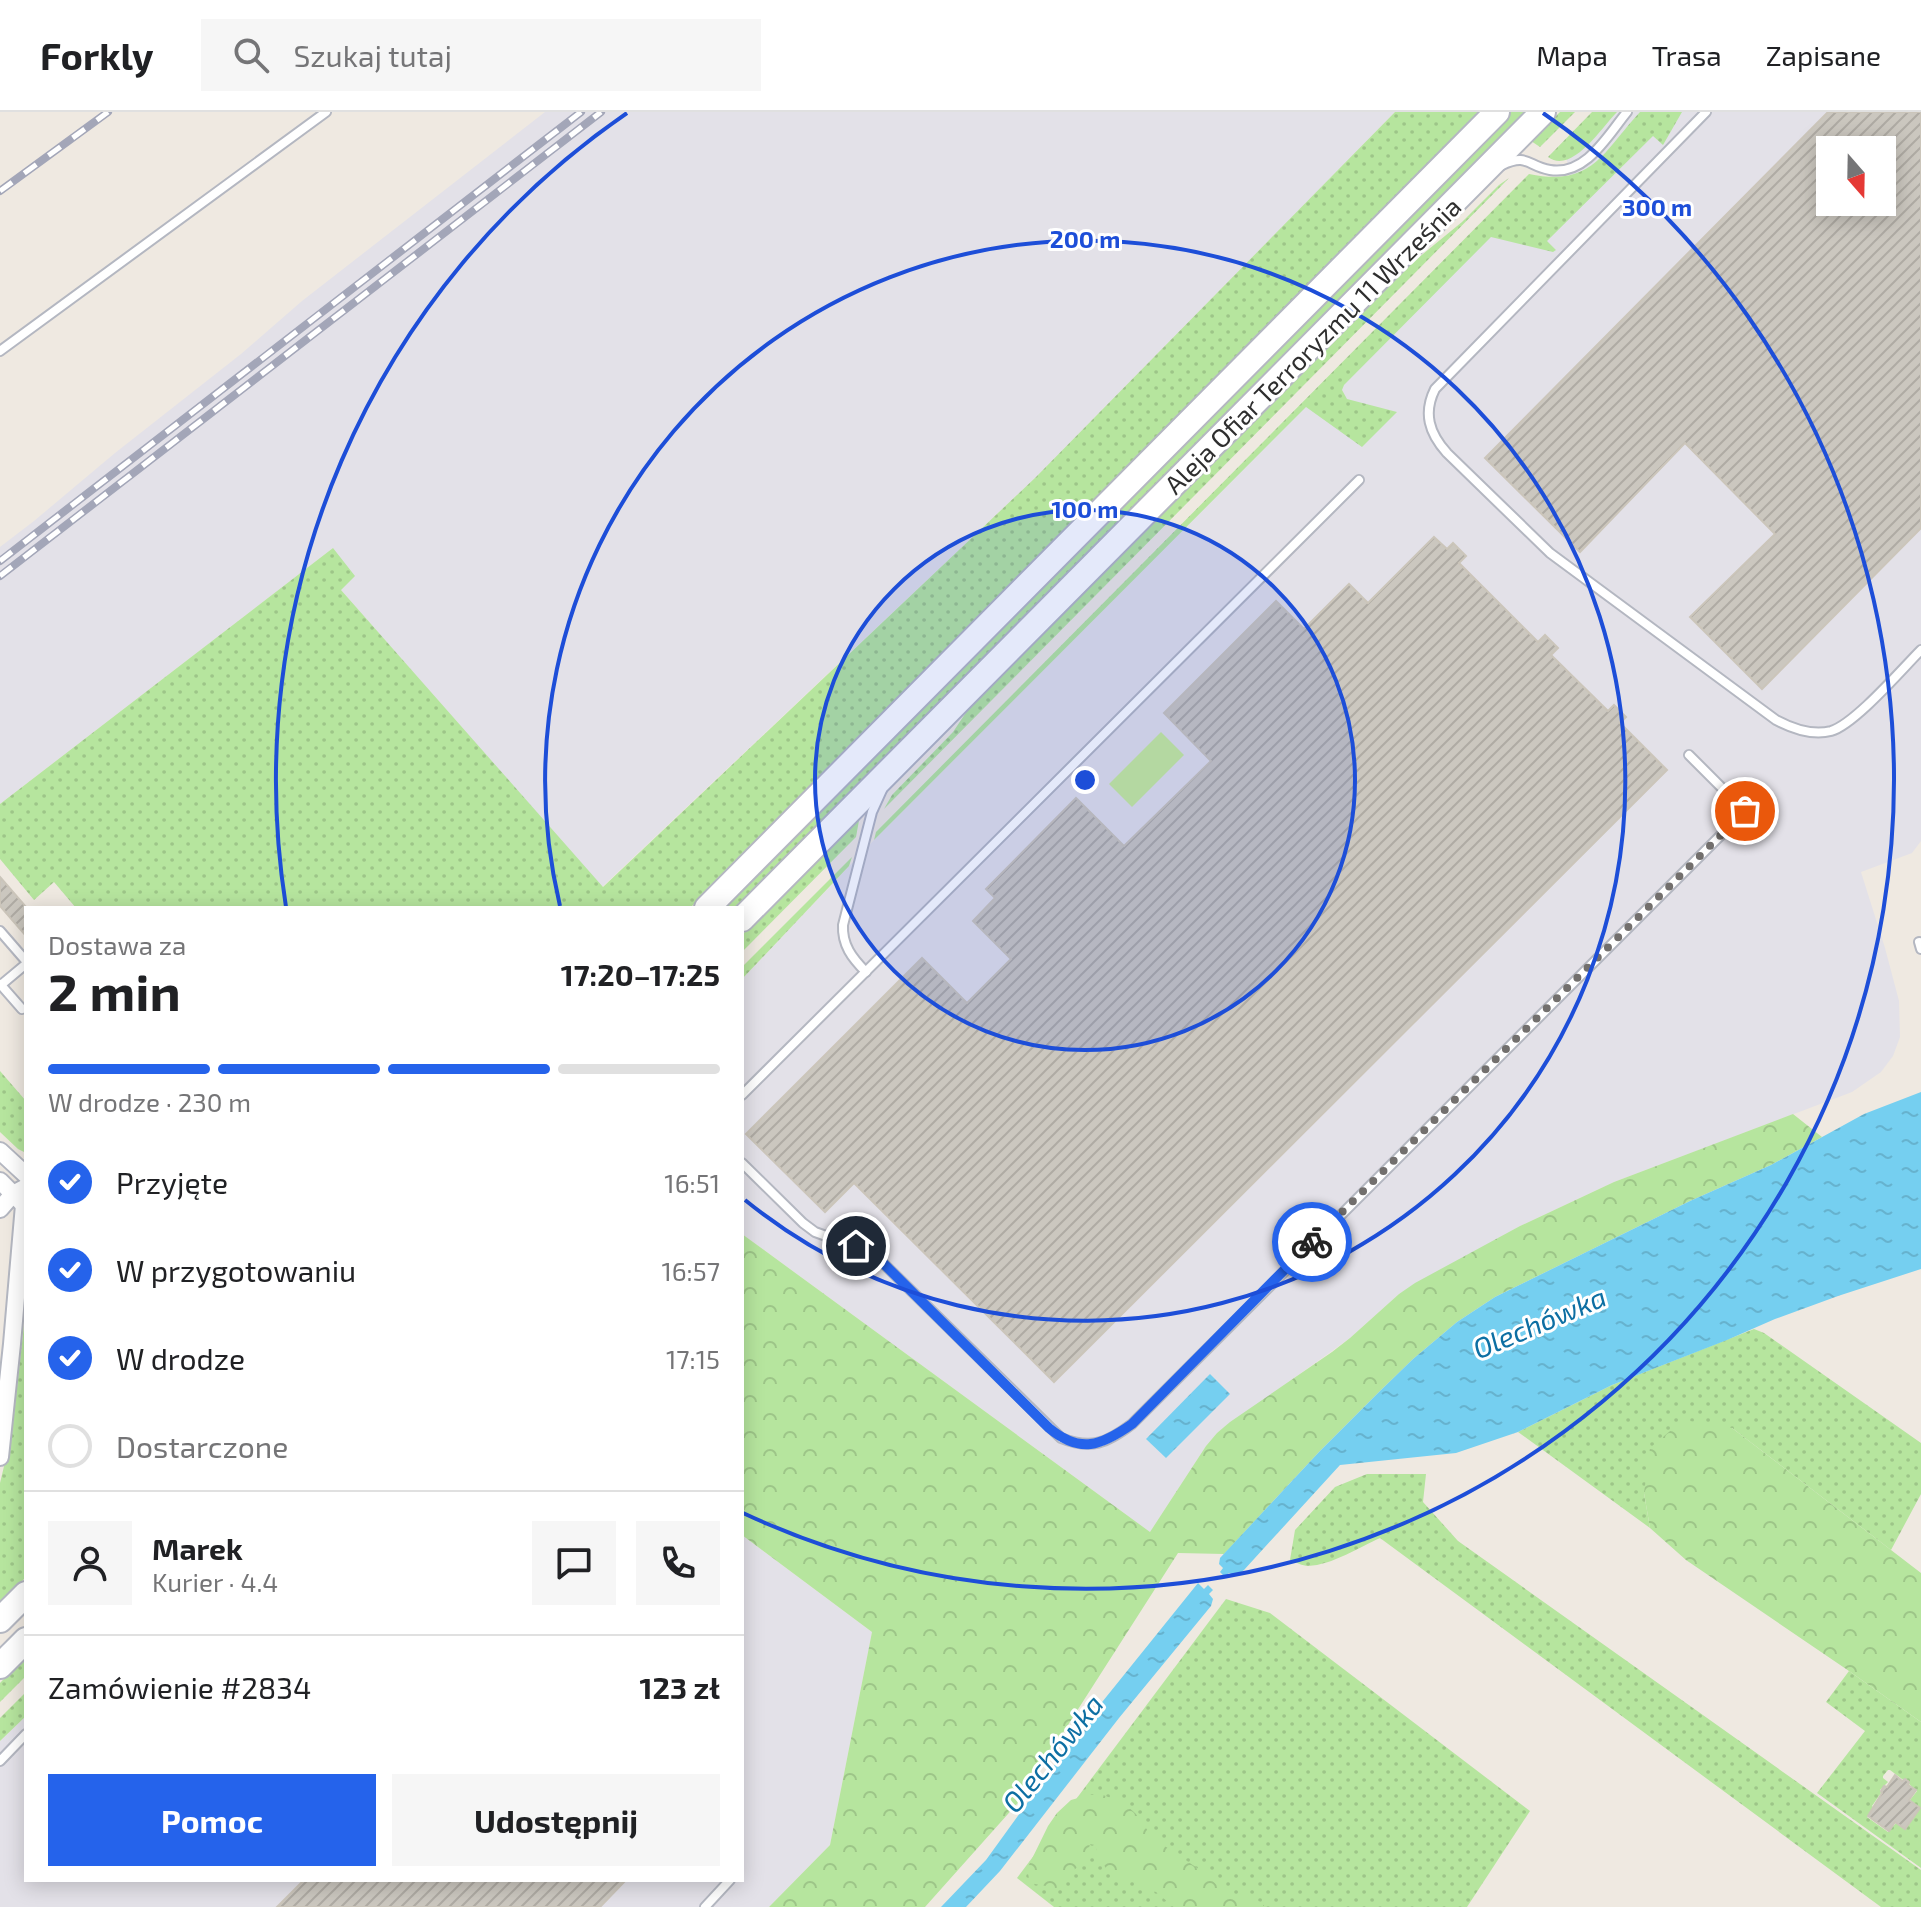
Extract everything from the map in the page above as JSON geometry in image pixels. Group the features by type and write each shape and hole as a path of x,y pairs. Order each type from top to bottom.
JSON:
{"street":[{"name":"Aleja Ofiar Terroryzmu 11 Września","path":"709,906 1497,112"},
{"name":"Aleja Ofiar Terroryzmu 11 Września","path":"744,917 1543,112"},
{"path":"0,1151 24,1173"},
{"path":"0,1181 23,1199"},
{"path":"0,1209 23,1199"},
{"path":"0,1457 23,1199"},
{"path":"15,1306 24,1293"},
{"path":"0,1620 24,1596"},
{"path":"0,1666 24,1642"}],"lane":[{"path":"0,351 326,112"},
{"path":"1465,191 1490,172 1515,160 1523,159 1549,170 1580,164 1589,158 1627,112"},
{"path":"1706,112 1435,389 1428,408 1431,430 1435,440 1447,453 1550,553 1791,728 1817,732 1832,730 1848,722 1921,650"},
{"path":"744,1093 1359,480"},
{"path":"744,1165 815,1232 870,1252 882,1262 1061,1438 1075,1444 1091,1445 1106,1440 1132,1424 1745,811 1689,755"},
{"path":"866,972 848,950 842,936 843,925 872,812 893,766"},
{"path":"0,931 24,960"},
{"path":"22,1009 1,985 24,964"},
{"path":"0,1761 24,1736"},
{"path":"705,1907 728,1882"}],"shaded area":[{"path":"545,112 1395,112 1036,477 602,887 341,590 333,548 0,804 0,547 241,354 302,301"},
{"path":"1603,112 1921,112 1921,841 1912,853 1861,872 1899,1001 1900,1037 1893,1056 1881,1072 1852,1092 1614,1182 1520,1226 1399,1294 1350,1338 1217,1433 1150,1532 744,1235 744,977 874,840 1528,182 1571,180 1566,156"},
{"path":"744,1536 872,1632 830,1845 769,1907 0,1907 0,1741 24,1718 24,1882 744,1882"}],"green space":[{"path":"1395,112 1480,112 692,906 74,906 54,882 34,900 0,859 0,804 333,548 355,576 341,590 603,887 1036,477"},
{"path":"1511,112 1530,112 742,906 723,906"},
{"path":"1560,112 1575,112 1540,147 1531,141"},
{"path":"1592,112 1617,112 1576,155 1557,161 1548,157"},
{"path":"1640,112 1682,112 1663,145 1653,136 1547,241 1556,250 1553,252 1491,237 1344,385 1342,390 1347,399 1397,412 1362,447 1306,407 874,840 876,832 1529,174 1551,177 1582,171 1605,153"},
{"path":"1509,178 884,809 892,795 953,732 971,705 1401,272"},
{"path":"1161,732 1184,755 1132,807 1109,784"},
{"path":"860,815 856,837 744,950 744,933"},
{"path":"852,857 849,866 744,977 744,965"},
{"path":"0,1071 24,1099 24,1152 0,1132"},
{"path":"1793,1114 1822,1137 1771,1165 1690,1201 1495,1297 1457,1322 1413,1359 1319,1452 1224,1554 1178,1553 1024,1796 925,1907 769,1907 830,1845 872,1632 744,1536 744,1235 1150,1532 1217,1433 1332,1352 1399,1294 1520,1226 1614,1182"},
{"path":"24,1325 24,1579 0,1603 0,1483 12,1433"},
{"path":"1754,1329 1921,1443 1921,1494 1891,1550 1732,1428 1644,1493 1650,1528 1518,1432 1612,1385"},
{"path":"1683,1420 1732,1428 1921,1573 1921,1722 1686,1560 1650,1528 1644,1493 1650,1448"},
{"path":"1367,1474 1426,1474 1423,1502 1458,1541 1921,1870 1921,1907 1881,1907 1380,1538 1317,1565 1306,1566 1290,1560 1295,1530 1335,1487"},
{"path":"1226,1599 1270,1613 1530,1811 1467,1907 1054,1907 1017,1878"},
{"path":"24,1658 24,1678 0,1702 0,1683"},
{"path":"1849,1671 1921,1722 1921,1868 1817,1793 1865,1731 1826,1702","holes":["1890,1770 1909,1781 1917,1791 1910,1800 1920,1808 1905,1829 1896,1823 1888,1832 1867,1817 1880,1790 1888,1782 1883,1776"]},
{"path":"24,1694 24,1718 0,1741 0,1718"},
{"path":"1103,1795 1124,1803 1153,1838 1206,1874 1219,1887 1261,1902 1265,1907 1174,1907 1156,1892 1141,1888 1132,1880 1111,1876 1095,1845 1090,1844 1086,1859 1065,1883 1056,1888 1030,1883 1027,1869 1048,1826 1071,1800"}],"water":[{"name":"Olechówka","path":"1921,1092 1921,1269 1775,1319 1612,1385 1518,1432 1456,1453 1340,1465 1244,1570 1236,1576 1229,1573 1225,1577 1220,1572 1223,1568 1219,1564 1220,1558 1319,1452 1413,1359 1457,1322 1495,1297 1690,1201 1771,1165 1864,1114"},
{"path":"1210,1374 1230,1394 1166,1458 1146,1439"},
{"path":"1198,1583 1204,1589 1208,1585 1213,1590 1209,1594 1213,1599 1211,1606 1000,1871 966,1907 941,1907 986,1860 1082,1727"}],"building":[{"path":"1828,112 1921,112 1921,528 1762,689 1690,617 1775,534 1685,443 1580,552 1485,458"},
{"path":"1434,537 1447,549 1453,543 1466,556 1459,563 1538,642 1545,635 1558,648 1551,655 1608,711 1614,705 1626,717 1620,723 1667,770 1054,1382 854,1183 825,1212 746,1134 922,958 967,1003 1011,959 973,921 995,898 986,889 1076,798 1124,846 1211,761 1164,713 1276,601 1304,629 1349,584 1368,603"},
{"path":"0,877 25,906 24,934 0,906"},
{"path":"1895,1775 1902,1781 1905,1779 1916,1790 1909,1800 1920,1808 1905,1829 1895,1822 1889,1831 1868,1816 1884,1786 1887,1787"},
{"path":"302,1882 624,1882 600,1907 277,1907"}],"railway":[{"path":"0,191 108,112"},
{"path":"0,561 581,112"},
{"path":"0,576 601,112"}],"way so far":[{"path":"1312,1242 1745,811"}],"route":[{"path":"856,1246 882,1262 1049,1428 1075,1444 1091,1445 1132,1424 1312,1242"}]}
